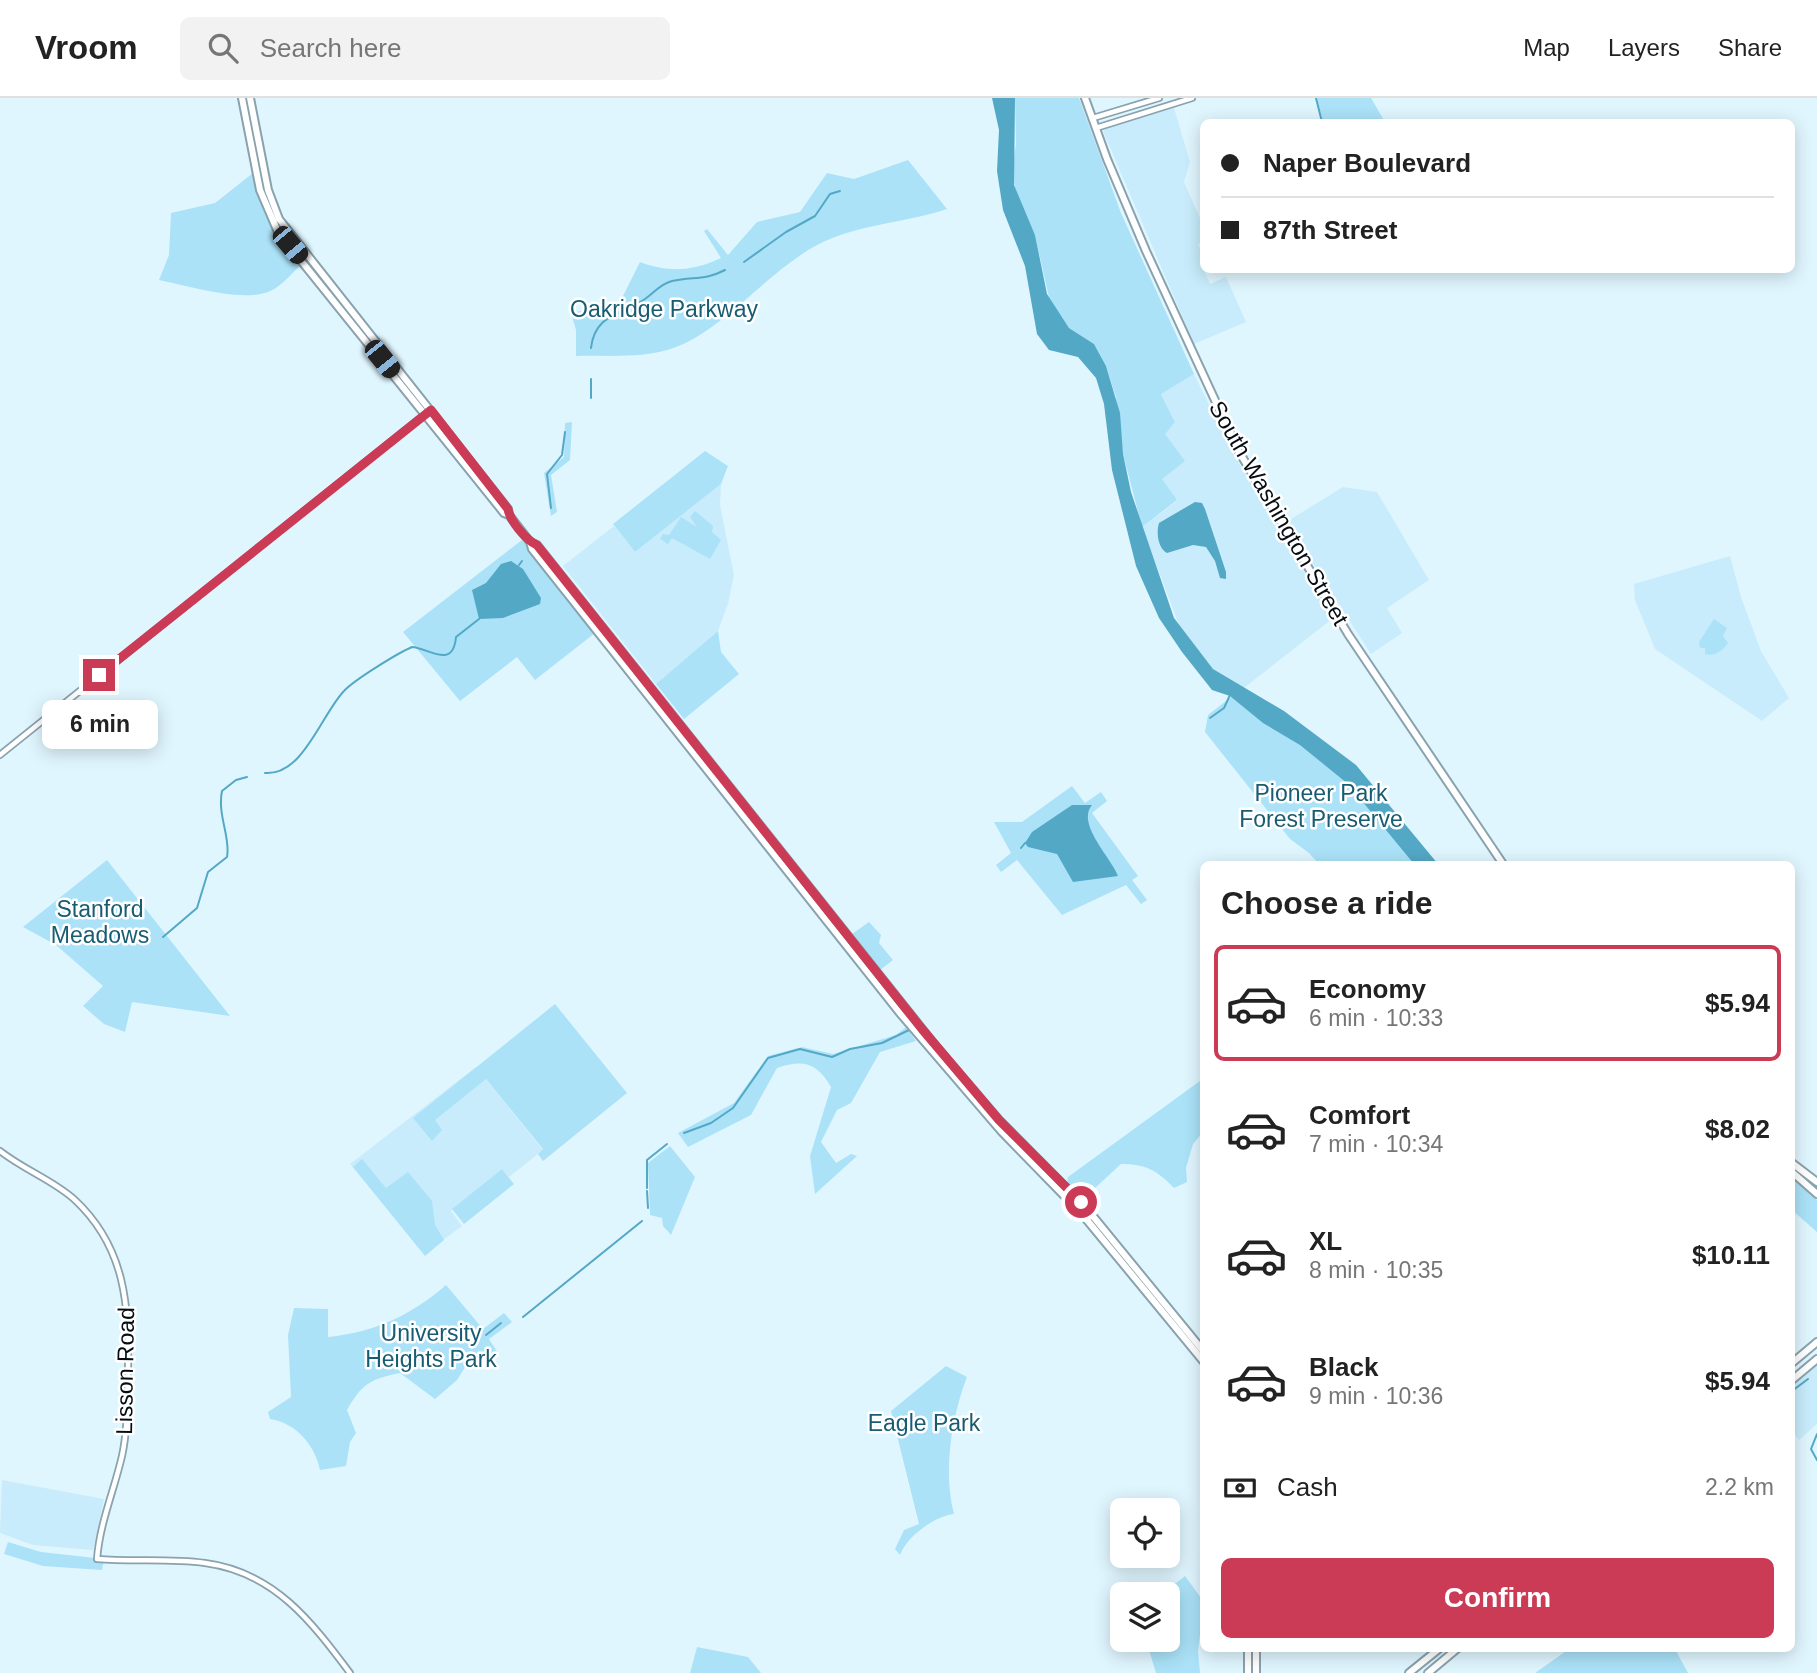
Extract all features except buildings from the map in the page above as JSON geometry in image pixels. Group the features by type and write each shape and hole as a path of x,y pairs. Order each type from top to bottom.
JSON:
{"main road":[{"path":"242,98 260,190 273,223 429,412"},
{"path":"250,98 268,190 279,219 504,513 509,515 530,542 532,549 899,1012 1002,1132 1082,1214 1200,1357"},
{"name":"South Washington Street","path":"1085,98 1146,251 1238,450 1366,662 1501,861"},
{"path":"530,542 537,545 938,1049 999,1120 1087,1209 1200,1347"},
{"path":"1795,1165 1817,1182"},
{"path":"1795,1175 1817,1194"},
{"path":"1795,1360 1817,1342"},
{"path":"1795,1377 1817,1359"},
{"path":"1248,1652 1248,1673"},
{"path":"1256,1652 1256,1673"},
{"path":"1409,1673 1435,1652"},
{"path":"1428,1673 1453,1652"}],"street":[{"path":"1092,119 1159,98"},
{"path":"1095,128 1192,98"},
{"path":"0,755 429,412"},
{"name":"Lisson Road","path":"0,1151 76,1200 108,1241 124,1282 129,1323 127,1424 121,1458 100,1529 97,1559 204,1563 244,1573 296,1605 350,1673"}],"shaded area":[{"path":"992,98 1015,98 1014,185 1035,235 1047,294 1069,328 1094,344 1106,366 1120,413 1123,454 1131,492 1174,618 1213,669 1284,711 1356,765 1436,861 1412,861 1348,784 1300,745 1263,723 1230,696 1212,690 1159,618 1136,566 1112,470 1104,404 1096,378 1078,357 1049,350 1037,334 1025,266 1003,210 997,171 999,130"},
{"path":"1174,108 1190,162 1184,182 1200,218 1200,273 1205,273 1210,284 1226,277 1246,322 1194,344 1103,131 1106,127"},
{"path":"1194,374 1235,457 1332,619 1244,688 1213,669 1179,625 1142,527 1177,501 1161,479 1165,431 1175,422 1161,393"},
{"path":"721,484 720,505 734,575 728,604 718,631 656,684 563,566 614,526 635,552"},
{"path":"1343,487 1377,492 1429,580 1387,608 1402,633 1371,654 1286,522"},
{"path":"1195,502 1202,503 1205,509 1226,579 1220,578 1215,561 1206,547 1193,545 1167,553 1160,544 1159,523"},
{"path":"1730,556 1741,597 1761,651 1789,698 1762,721 1655,649 1635,600 1634,584"},
{"path":"511,561 523,569 541,598 540,604 503,618 479,619 472,590 486,583 501,564"},
{"path":"1072,805 1092,805 1088,813 1091,831 1118,876 1073,882 1057,854 1028,847 1025,843 1032,832"},
{"path":"476,1067 543,1150 509,1177 502,1169 451,1211 462,1226 424,1254 350,1164"},
{"path":"1817,1364 1817,1424 1799,1440 1795,1435 1795,1382"},
{"path":"2,1480 104,1499 93,1550 33,1545 0,1533"}],"green space":[{"path":"1015,98 1079,98 1121,213 1194,374 1161,394 1175,422 1165,434 1185,461 1162,479 1177,500 1142,527 1123,454 1116,397 1106,366 1094,344 1069,328 1050,302 1035,235 1016,193 1012,171 1016,144"},
{"path":"1317,98 1371,98 1383,119 1322,119"},
{"name":"Oakridge Parkway","path":"908,160 947,209 850,232 819,244 800,255 712,327 676,347 640,355 576,356 576,330 571,313 619,304 640,262 661,268 681,269 711,262 721,258 704,231 707,229 728,255 757,222 800,212 827,173 854,179"},
{"path":"253,173 266,217 302,264 277,287 256,295 214,292 159,280 169,255 171,213 215,203"},
{"path":"572,422 570,460 551,475 557,512 551,516 544,473 564,457 565,423"},
{"path":"705,451 728,466 721,484 635,552 613,524"},
{"path":"695,511 713,526 712,532 721,540 710,559 672,538 668,544 660,539 663,534 669,535 681,517 697,527 690,517"},
{"path":"522,540 595,633 535,680 517,657 460,701 403,632"},
{"path":"1714,619 1727,628 1723,636 1728,643 1712,655 1705,654 1705,648 1700,648 1699,642"},
{"path":"718,631 721,652 739,674 684,719 656,684"},
{"name":"Pioneer Park Forest Preserve","path":"1235,694 1340,762 1425,861 1316,861 1290,839 1205,732 1208,715"},
{"path":"1072,786 1085,803 1101,792 1107,801 1092,813 1138,876 1132,880 1147,900 1141,904 1126,885 1062,915 1017,860 1001,872 996,865 1011,853 994,822 1022,822"},
{"name":"Stanford Meadows","path":"107,860 230,1016 132,1002 125,1032 104,1024 83,1006 103,986 56,945 23,927"},
{"path":"869,922 881,935 879,943 893,960 880,970 852,934"},
{"path":"555,1004 627,1093 543,1161 538,1154 543,1149 486,1079 435,1120 442,1130 432,1141 413,1118"},
{"path":"906,1027 916,1041 880,1052 851,1103 837,1110 821,1142 836,1163 851,1154 857,1156 815,1194 810,1156 831,1087 815,1068 794,1064 777,1068 751,1115 688,1147 678,1133 734,1103 768,1056 802,1047 833,1054 896,1035"},
{"path":"1200,1081 1200,1136 1193,1144 1186,1168 1187,1182 1174,1188 1150,1169 1121,1164 1082,1200 1067,1184 1068,1177"},
{"path":"670,1146 695,1177 671,1235 663,1226 662,1218 650,1215 648,1163"},
{"path":"362,1159 386,1188 408,1172 432,1201 435,1225 444,1240 425,1256 353,1167"},
{"path":"502,1169 514,1184 464,1224 452,1209"},
{"path":"1795,1180 1817,1200 1817,1232 1795,1213"},
{"name":"University Heights Park","path":"446,1285 483,1329 504,1313 512,1322 489,1339 498,1353 467,1364 457,1380 435,1399 400,1373 374,1380 362,1388 347,1410 356,1433 350,1442 346,1466 320,1470 314,1452 303,1437 288,1425 270,1419 268,1412 291,1397 288,1335 294,1308 328,1309 328,1337 345,1335 391,1321 419,1306"},
{"name":"Eagle Park","path":"946,1366 967,1377 950,1446 949,1481 954,1514 923,1528 909,1541 900,1555 895,1549 904,1530 919,1524 891,1411"},
{"path":"8,1542 41,1552 104,1559 102,1570 43,1566 4,1554"},
{"path":"1185,1576 1200,1597 1200,1673 1156,1673 1150,1652 1180,1652 1180,1582 1177,1582"},
{"path":"697,1647 748,1657 761,1673 690,1673"},
{"path":"1565,1652 1677,1652 1688,1673 1535,1673"}],"waterway":[{"path":"1316,98 1321,119"},
{"path":"744,262 786,232 815,216 830,194 840,191"},
{"path":"591,348 593,337 604,322 645,299 664,284 711,276 725,270"},
{"path":"591,379 591,398"},
{"path":"551,508 547,474 562,455 565,432"},
{"path":"519,565 522,561"},
{"path":"265,773 278,771 301,755 344,691 357,680 412,647 439,655 450,653 456,637 479,619"},
{"path":"1210,718 1224,708 1230,695"},
{"path":"163,937 197,908 208,872 227,857 221,809 222,791 236,780 247,777"},
{"path":"1021,848 1025,843"},
{"path":"684,1133 711,1123 733,1108 768,1058 800,1049 832,1057 850,1049 882,1043 909,1030"},
{"path":"647,1188 647,1160 667,1144"},
{"path":"647,1191 648,1208"},
{"path":"523,1317 642,1221"},
{"path":"486,1335 501,1323"},
{"path":"1795,1389 1808,1379"},
{"path":"1817,1434 1811,1449 1817,1460"}],"route":[{"path":"99,675 431,410 508,509 509,515 530,542 537,545 938,1049 999,1120 1081,1202"}]}
